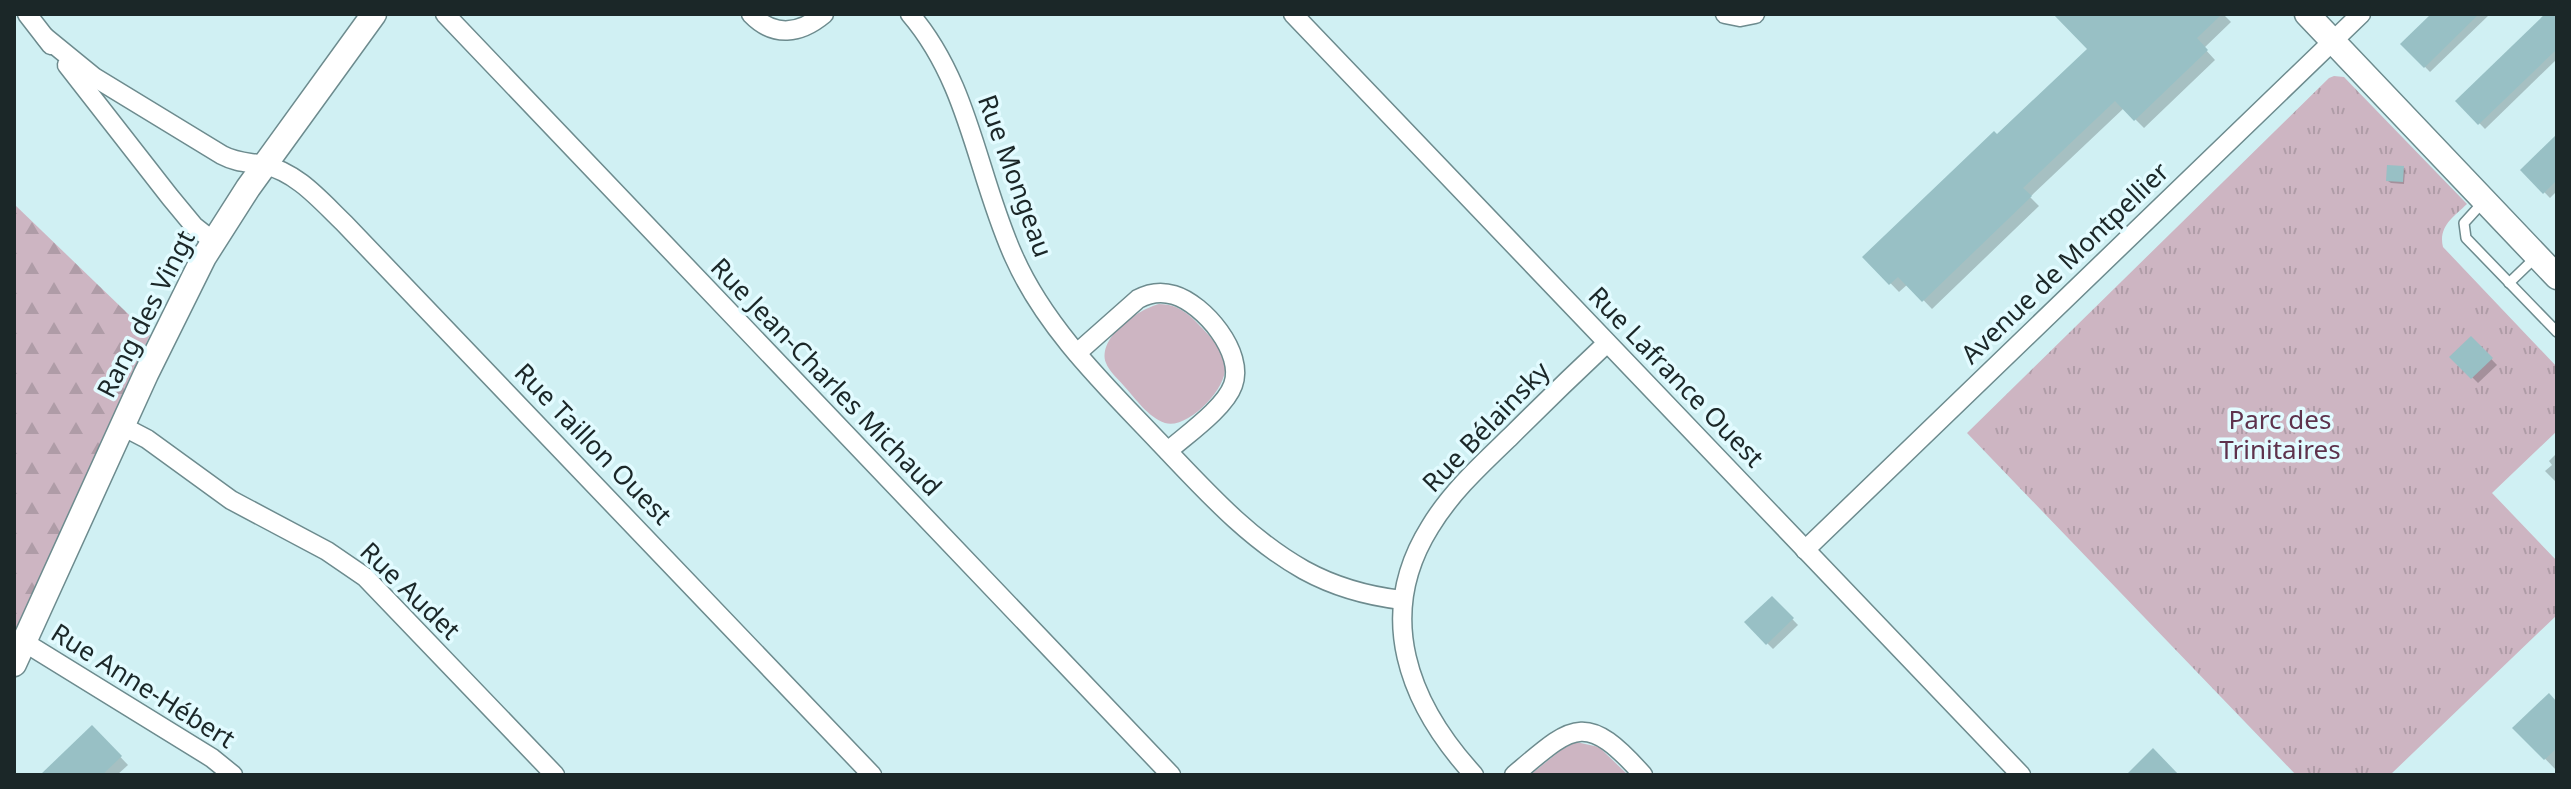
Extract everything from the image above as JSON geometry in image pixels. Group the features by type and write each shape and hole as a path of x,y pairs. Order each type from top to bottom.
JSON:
{"street":[{"path":"27,14 170,197 194,226 213,241"},
{"name":"Rang des Vingt","path":"14,664 122,426 213,241 374,14"},
{"name":"Rue Jean-Charles Michaud","path":"445,14 1171,775"},
{"path":"751,14 770,28 790,31 804,28 824,14"},
{"name":"Rue Mongeau","path":"910,14 934,45 954,83 994,207 1021,273 1041,307 1077,353 1235,519 1281,555 1326,581 1350,590 1402,600"},
{"name":"Rue Lafrance Ouest","path":"1293,14 2021,775"},
{"path":"1725,14 1740,17 1755,14"},
{"path":"2307,14 2557,277"},
{"name":"Avenue de Montpellier","path":"1805,550 2361,14"},
{"name":"Rue Taillon Ouest","path":"45,37 94,77 222,155 237,163 265,165 294,177 344,223 872,775"},
{"path":"1077,353 1138,299 1150,294 1162,293 1181,298 1212,324 1232,352 1236,372 1233,385 1222,402 1168,451"},
{"name":"Rue Bélainsky","path":"1461,771 1414,682 1403,645 1402,600 1410,564 1444,506 1487,459 1607,343"},
{"name":"Rue Audet","path":"122,426 147,439 231,500 327,551 365,577 555,775"},
{"name":"Rue Anne-Hébert","path":"24,642 212,758 233,775"},
{"path":"1514,775 1565,735 1583,731 1595,734 1616,748 1643,775"}],"lane":[{"path":"2484,201 2464,223 2466,238 2557,332"},
{"path":"2509,283 2537,256"}],"green space":[{"name":"Parc des Trinitaires","path":"2334,76 2344,77 2467,204 2445,228 2443,247 2557,367 2557,431 2492,493 2557,561 2557,615 2390,775 2296,775 1967,433"},
{"path":"14,204 150,335 14,634"},
{"path":"1159,304 1177,308 1196,321 1216,344 1225,367 1220,386 1213,396 1194,414 1174,424 1165,423 1148,412 1106,363 1105,353 1114,334 1131,318"},
{"path":"1576,742 1599,747 1628,775 1530,775"}],"building":[{"path":"2053,14 2222,14 2197,38 2208,50 2134,121 2115,101 2023,188 2032,196 1922,302 1898,277 1889,285 1862,257 1994,131 1997,134 2087,49"},
{"path":"2431,14 2479,14 2424,68 2400,44"},
{"path":"2545,14 2557,14 2557,49 2478,125 2455,101"},
{"path":"2557,134 2557,180 2543,194 2520,170"},
{"path":"2387,165 2404,166 2403,182 2386,181"},
{"path":"2471,336 2493,358 2471,379 2449,357"},
{"path":"1772,596 1794,618 1766,645 1744,622"},
{"path":"2549,693 2557,702 2557,748 2544,760 2512,728"},
{"path":"92,725 122,756 102,775 40,775"},
{"path":"2153,748 2179,775 2126,775"}]}
